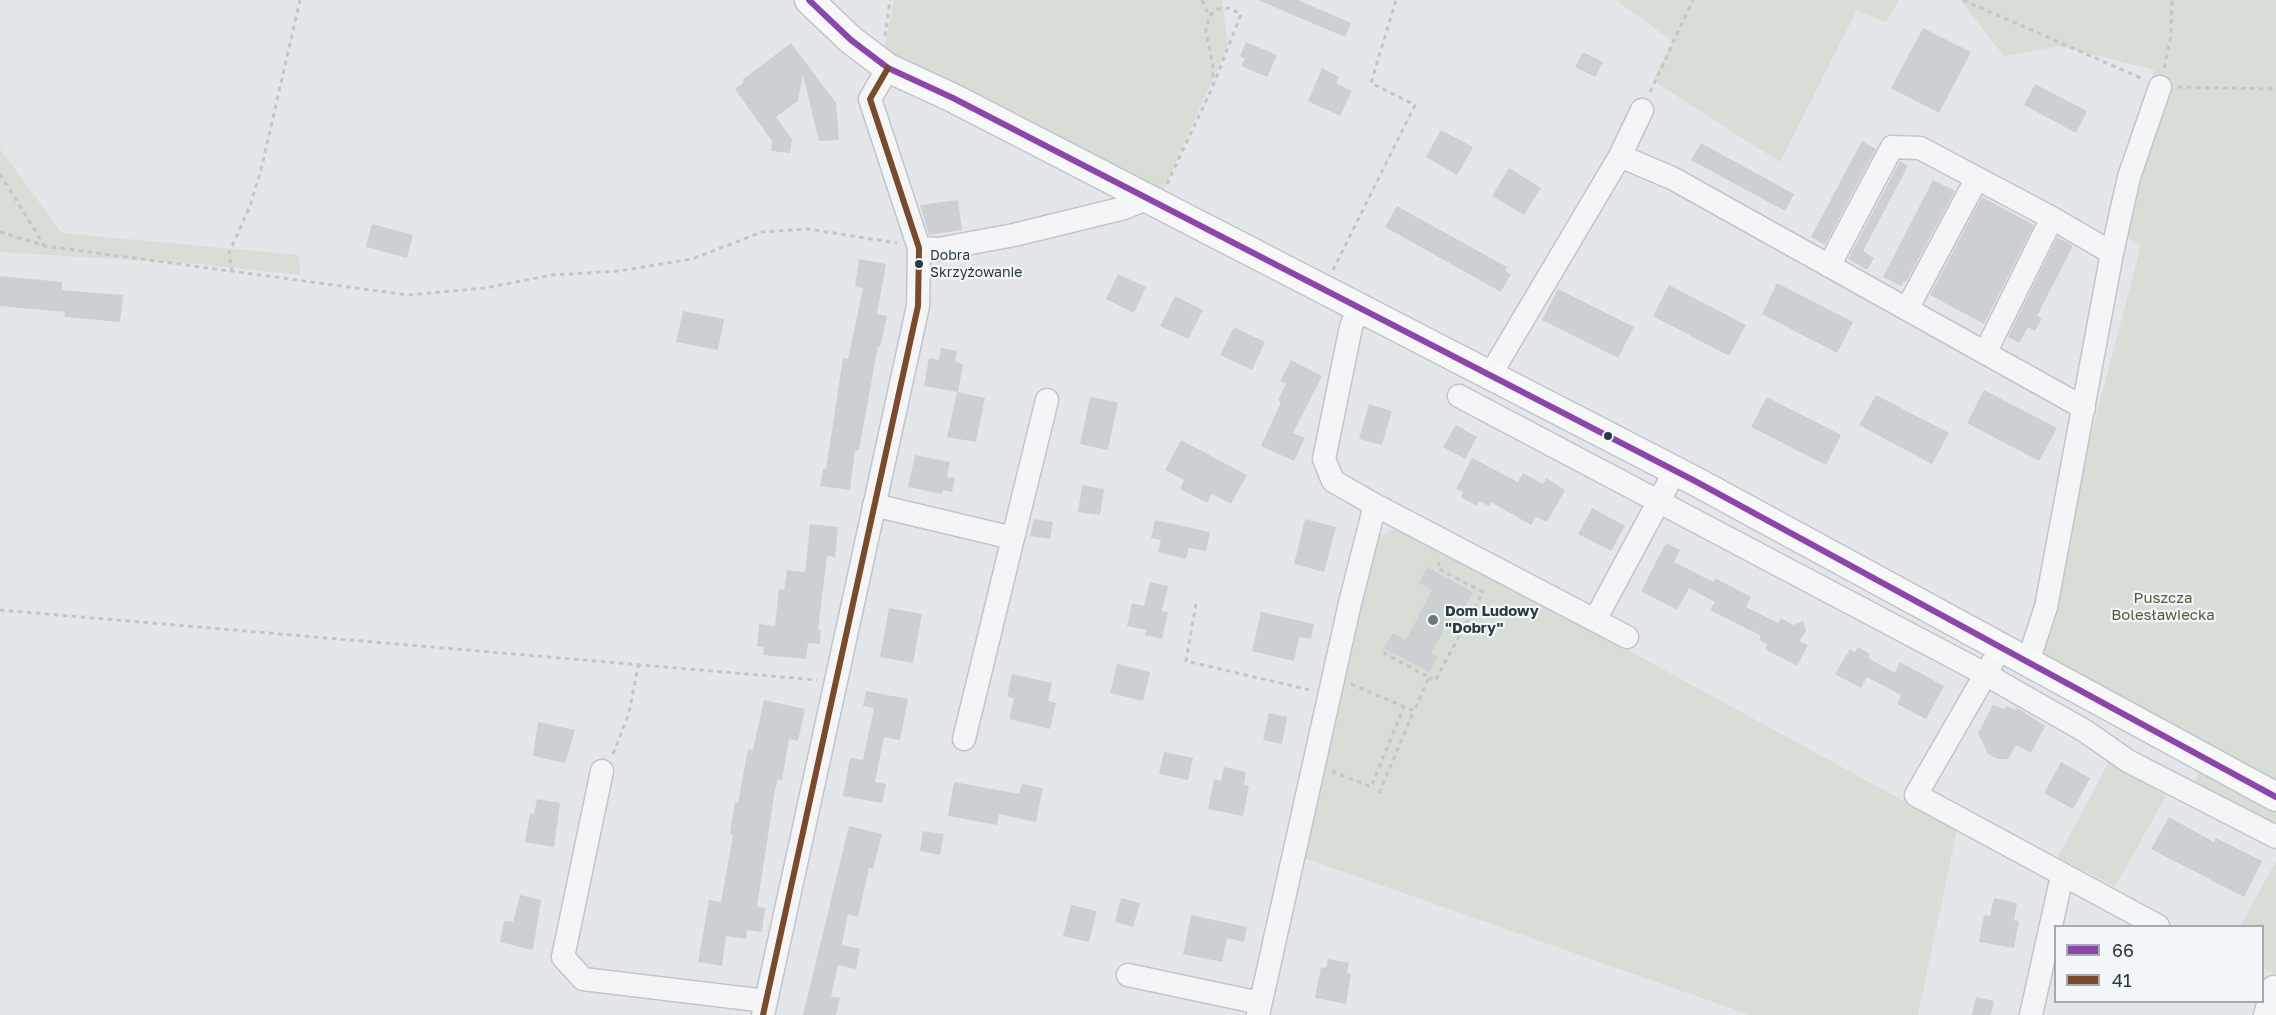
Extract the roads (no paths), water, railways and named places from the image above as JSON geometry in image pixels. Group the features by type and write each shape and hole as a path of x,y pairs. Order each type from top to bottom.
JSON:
{"main road":[{"path":"810,0 851,40 888,68 953,98 1675,471 2276,797"}],"street":[{"path":"602,771 563,957 583,978 764,1008 918,306 919,248 870,99 888,68"},
{"path":"2028,662 2046,607 2112,253 2129,177 2160,87"},
{"path":"1488,376 1620,156 1642,110"},
{"path":"1829,266 1892,147 1920,148 2052,218 2112,253"},
{"path":"1620,156 1672,178 2084,408"},
{"path":"1907,309 1977,178"},
{"path":"919,248 939,249 1014,235 1152,202"},
{"path":"1985,353 2052,218"},
{"path":"1358,308 1351,327 1324,459 1333,481 1374,505 1627,637"},
{"path":"1459,396 1985,674 2085,731 2128,761 2276,837"},
{"path":"964,739 1047,400"},
{"path":"1595,620 1675,471"},
{"path":"874,505 1013,538"},
{"path":"1128,975 1259,1009 1331,685 1374,505"},
{"path":"2001,646 1916,795 2154,925"},
{"path":"2031,1015 2062,876"},
{"path":"2265,1015 2270,986"}],"place":[{"name":"Dobra Skrzyżowanie","path":"919,264"},
{"name":"Dom Ludowy \"Dobry\"","path":"1433,620"}],"park label":[{"name":"Puszcza Bolesławiecka","path":"2163,606"}]}
